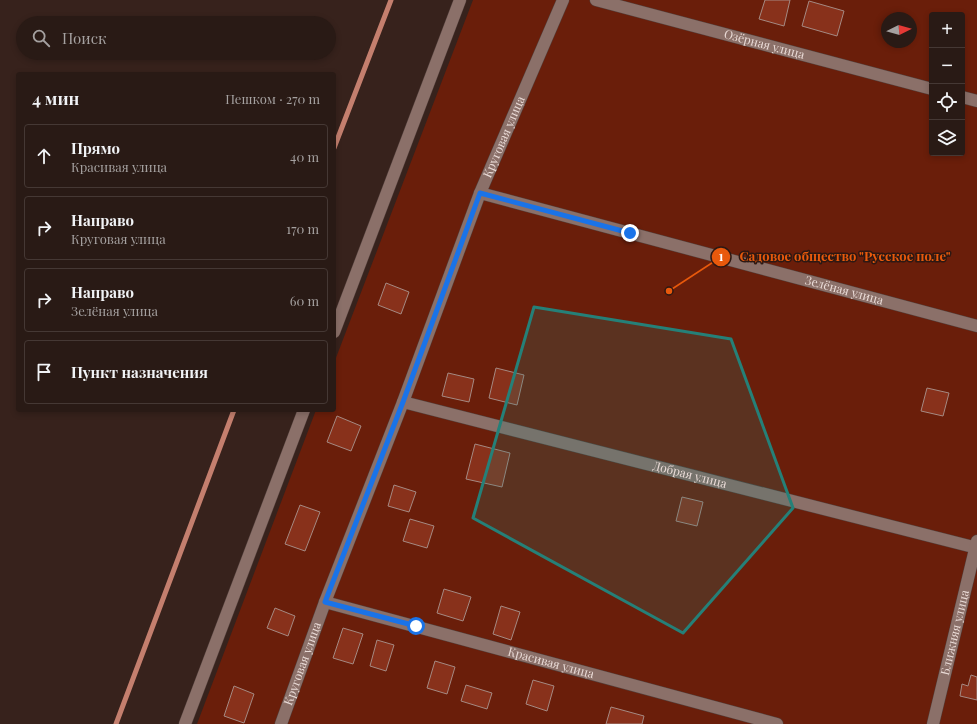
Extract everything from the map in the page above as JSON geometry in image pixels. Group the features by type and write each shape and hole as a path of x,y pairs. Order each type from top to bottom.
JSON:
{"street":[{"path":"336,327 460,0"},
{"name":"Круговая улица","path":"281,724 325,602 403,402 480,193 563,0"},
{"name":"Озёрная улица","path":"596,0 929,88"},
{"path":"965,98 977,101"},
{"name":"Зелёная улица","path":"480,193 977,326"},
{"name":"Добрая улица","path":"403,402 976,546"},
{"path":"185,724 303,412"},
{"name":"Ближняя улица","path":"933,724 976,546"},
{"name":"Красивая улица","path":"325,602 777,724"}],"highlighted area":[{"path":"534,307 731,339 793,508 683,633 473,518"}],"shaded area":[{"path":"473,0 977,0 977,724 197,724 315,412 336,412 336,358"}],"building":[{"path":"765,0 790,0 784,26 759,19"},
{"path":"809,1 844,11 837,36 802,26"},
{"path":"386,283 409,292 401,314 378,305"},
{"path":"496,368 524,375 517,405 489,398"},
{"path":"448,373 474,379 469,402 442,396"},
{"path":"927,388 949,393 943,416 921,411"},
{"path":"337,416 361,426 351,451 327,442"},
{"path":"475,444 510,453 502,487 466,479"},
{"path":"394,485 416,492 409,512 388,506"},
{"path":"682,497 703,502 697,526 676,521"},
{"path":"300,505 320,512 305,551 285,544"},
{"path":"410,519 434,526 427,548 403,541"},
{"path":"444,589 471,597 463,621 437,613"},
{"path":"501,606 520,612 511,640 493,634"},
{"path":"275,608 295,616 288,636 267,628"},
{"path":"343,628 363,634 353,664 333,658"},
{"path":"377,640 394,645 386,671 370,666"},
{"path":"435,661 455,667 447,694 427,688"},
{"path":"971,675 977,677 977,700 960,696 962,684 968,686"},
{"path":"533,680 554,686 547,711 526,704"},
{"path":"466,685 492,693 487,709 461,701"},
{"path":"234,686 254,694 244,723 224,716"},
{"path":"611,707 644,716 642,724 606,724"}],"waterway":[{"path":"336,143 391,0"},
{"path":"116,724 233,412"}],"place":[{"name":"Садовое общество \"Русское поле\"","path":"669,291"}],"route":[{"path":"416,626 325,602 403,402 480,193 630,233"}]}
